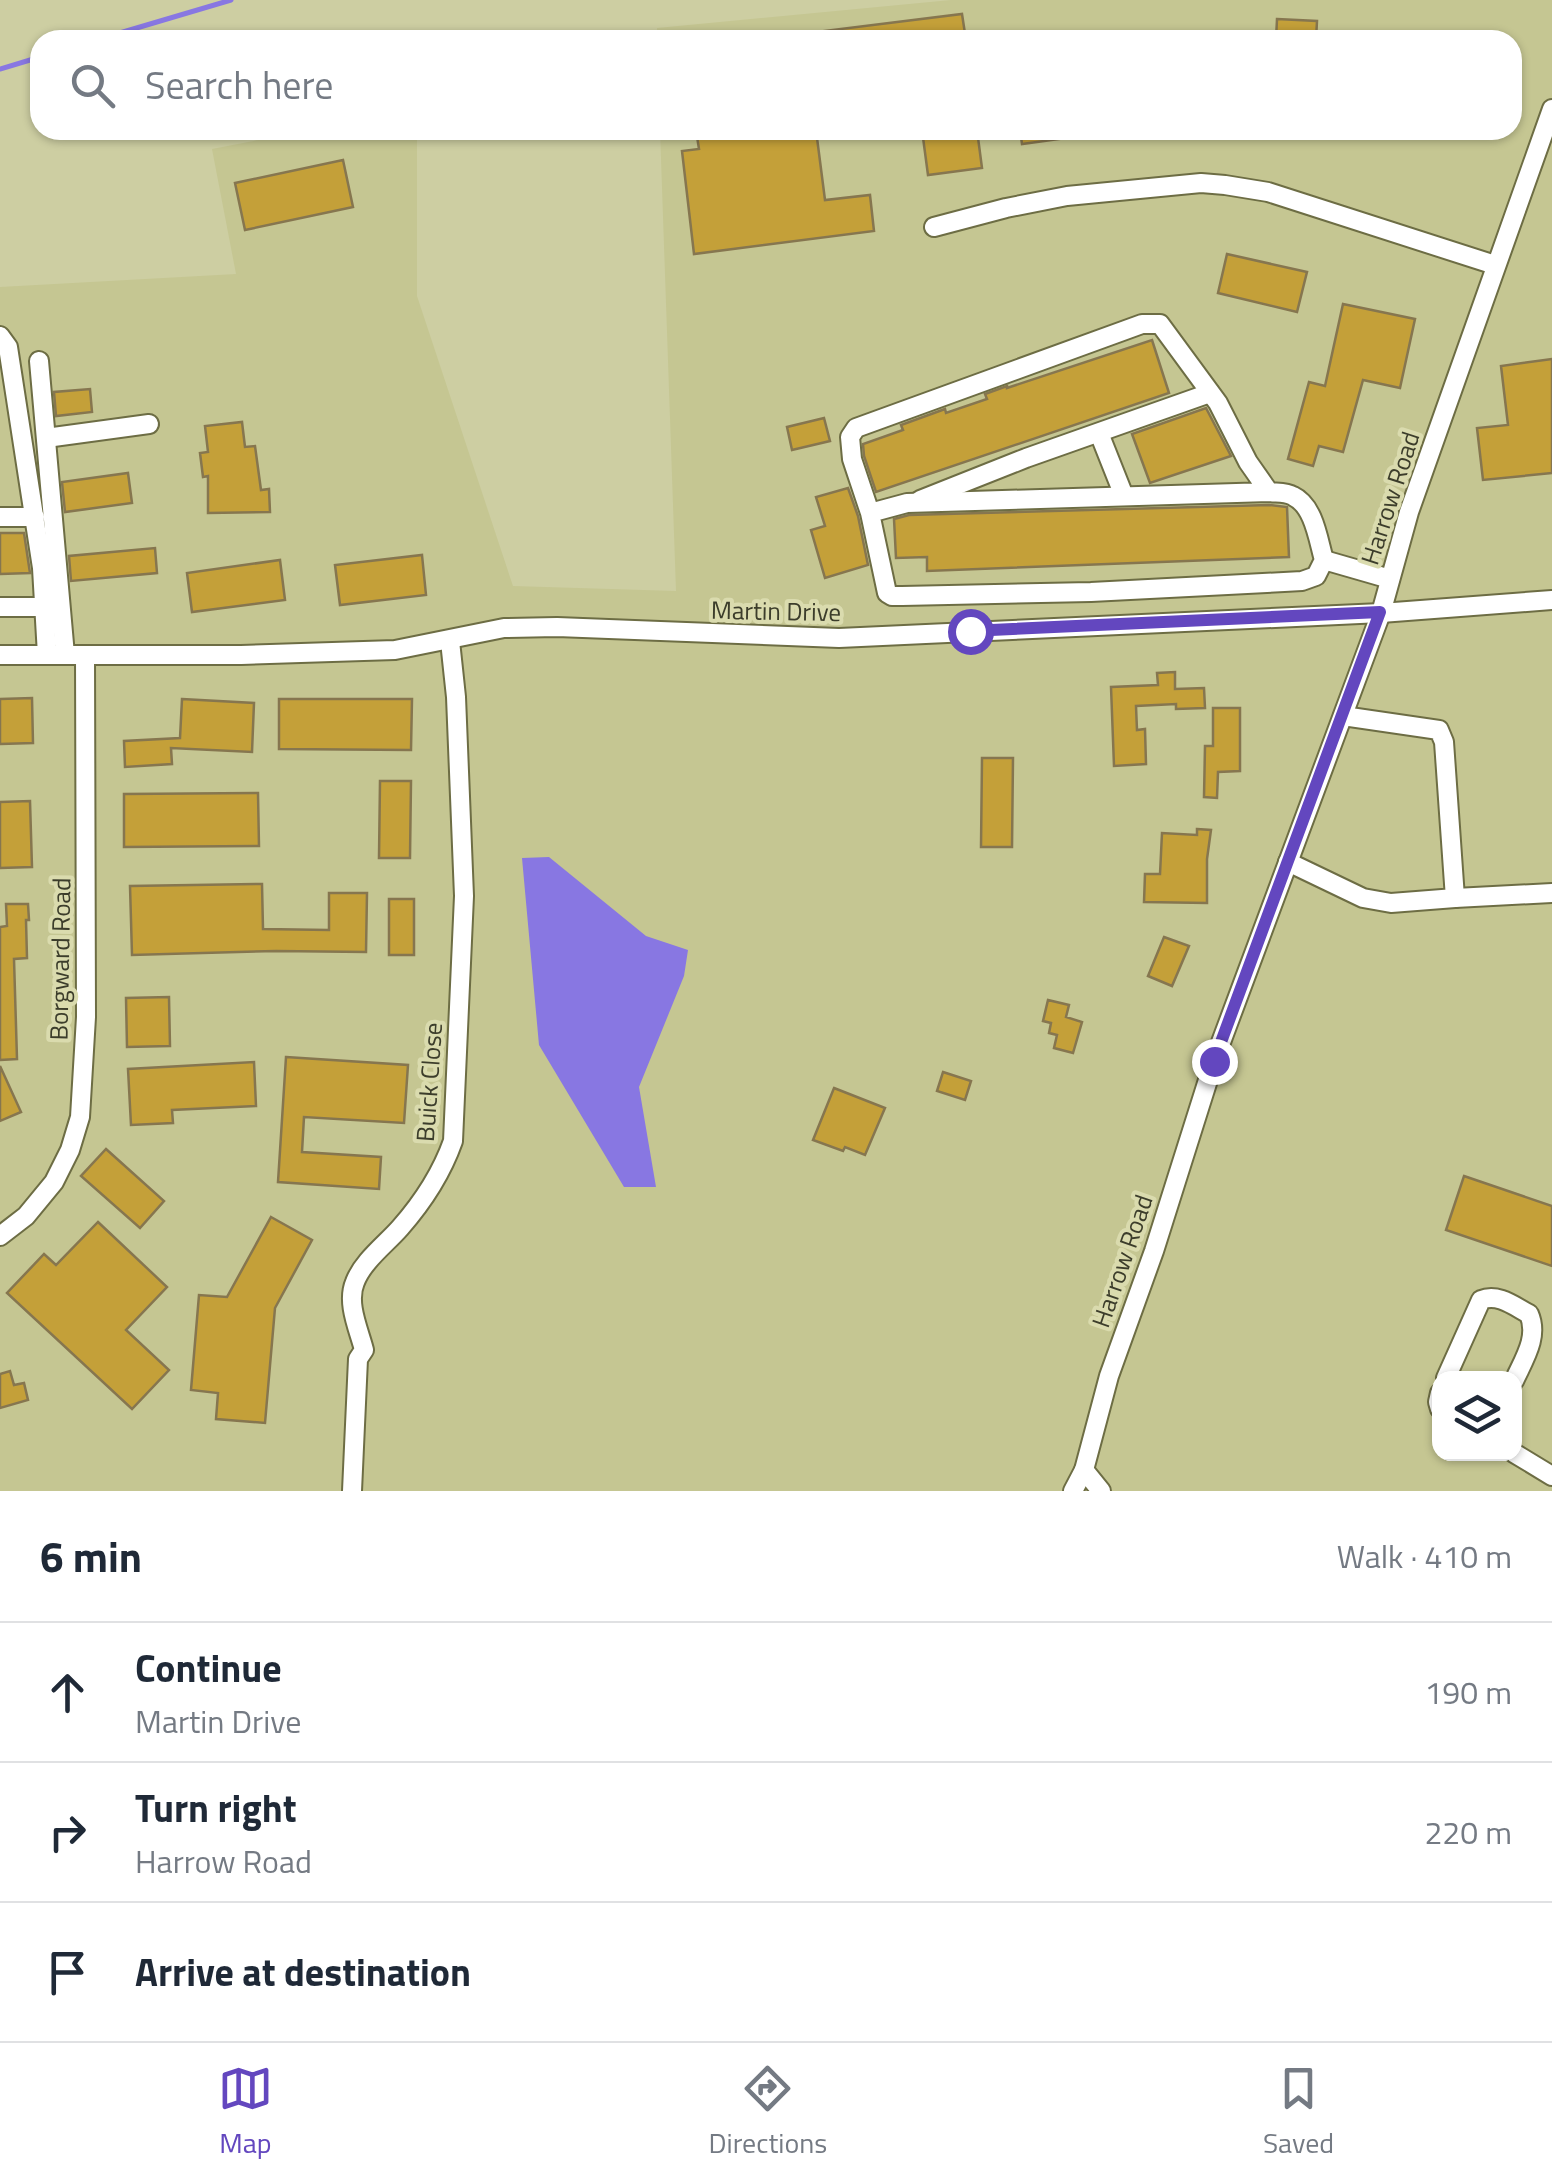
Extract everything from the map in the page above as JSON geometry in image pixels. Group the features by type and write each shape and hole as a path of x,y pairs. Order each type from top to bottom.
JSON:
{"street":[{"name":"Harrow Road","path":"1074,1491 1084,1470 1109,1376 1208,1078 1380,612 1410,512 1552,109"},
{"path":"934,227 1067,196 1226,184 1268,192 1495,266"},
{"path":"907,504 1291,494 1307,506 1324,560 1316,576 1302,581 1092,592 892,596 887,593 870,514 852,459 850,438 856,428 1142,324 1160,324 1218,403 1248,462 1269,492"},
{"path":"0,336 8,347 35,517 44,607 56,655"},
{"path":"40,362 56,655"},
{"path":"870,514 1210,393"},
{"path":"46,438 149,424"},
{"path":"1098,433 1124,496"},
{"path":"0,517 35,517"},
{"path":"1324,560 1390,579"},
{"name":"Martin Drive","path":"0,655 241,655 395,650 504,628 839,638 1552,600"},
{"path":"0,607 44,607"},
{"name":"Buick Close","path":"352,1491 358,1359 364,1350 352,1310 354,1283 404,1224 446,1161 454,1141 464,896 450,641"},
{"name":"Borgward Road","path":"0,1236 26,1216 54,1182 80,1117 86,1017 85,655"},
{"path":"1343,716 1439,730 1444,742 1455,898"},
{"path":"1288,862 1364,898 1391,902 1552,893"},
{"path":"1449,1371 1481,1300 1492,1297 1529,1314 1534,1324 1534,1336 1518,1371"},
{"path":"1522,1458 1552,1476"},
{"path":"1084,1470 1101,1491"}],"shaded area":[{"path":"951,0 1552,0 1552,1491 0,1491 0,287 236,274 212,149 258,140 417,140 417,296 513,586 676,591 660,140 1522,140 1522,30 657,28"},
{"path":"549,857 646,936 688,950 684,976 639,1087 656,1187 624,1187 539,1045 522,858"}],"building":[{"path":"962,14 964,30 832,30"},
{"path":"1277,19 1317,21 1317,30 1276,30"},
{"path":"698,140 817,140 825,200 870,195 874,231 694,254 682,151 699,149"},
{"path":"923,140 978,140 982,168 928,175"},
{"path":"343,160 353,207 245,230 235,183"},
{"path":"1227,254 1307,272 1297,312 1218,293"},
{"path":"1343,304 1415,319 1400,388 1363,380 1343,452 1319,446 1313,466 1288,459 1309,382 1325,386"},
{"path":"1152,340 1169,393 876,492 863,444 945,409 946,413 987,399 985,394 1007,386"},
{"path":"1552,359 1552,473 1483,480 1477,428 1508,425 1501,366"},
{"path":"90,389 92,412 56,416 54,392"},
{"path":"1206,408 1231,456 1150,483 1132,434"},
{"path":"824,418 830,441 792,450 787,427"},
{"path":"242,422 245,447 255,446 261,490 269,489 270,512 208,513 208,476 203,477 200,453 208,452 205,426"},
{"path":"128,473 132,503 65,512 62,482"},
{"path":"848,488 868,565 825,578 811,530 825,526 816,497"},
{"path":"1287,507 1289,557 927,571 927,557 896,558 894,519 909,515"},
{"path":"0,533 24,533 30,573 0,574"},
{"path":"155,548 157,573 71,581 69,556"},
{"path":"422,555 426,595 340,605 335,565"},
{"path":"280,560 285,600 192,612 187,573"},
{"path":"1175,672 1175,689 1204,688 1205,708 1176,709 1176,704 1136,706 1137,730 1145,729 1146,764 1114,766 1111,687 1158,685 1157,673"},
{"path":"32,698 33,743 0,744 0,699"},
{"path":"182,699 254,703 252,752 171,748 172,764 125,767 124,741 180,738"},
{"path":"279,699 412,699 411,750 279,749"},
{"path":"1213,708 1240,708 1240,771 1218,772 1217,798 1204,797 1205,746 1213,746"},
{"path":"982,758 1013,758 1012,847 981,847"},
{"path":"380,781 411,781 410,858 379,858"},
{"path":"258,793 259,846 124,847 124,794"},
{"path":"30,801 32,867 0,868 0,802"},
{"path":"1197,829 1211,830 1207,903 1144,902 1145,874 1160,874 1162,833 1197,835"},
{"path":"262,884 263,929 329,930 329,893 367,893 366,952 132,955 130,886"},
{"path":"389,899 414,899 414,955 389,955"},
{"path":"6,904 28,904 29,920 27,958 14,959 17,1059 0,1060 0,927 7,926"},
{"path":"1164,937 1189,946 1172,986 1148,976"},
{"path":"169,997 170,1046 127,1047 126,998"},
{"path":"1048,1000 1069,1005 1066,1017 1082,1022 1073,1053 1054,1048 1057,1035 1049,1033 1051,1023 1043,1021"},
{"path":"286,1057 408,1065 404,1123 304,1117 302,1152 381,1157 379,1189 278,1182"},
{"path":"254,1062 256,1106 172,1110 173,1123 131,1125 128,1069"},
{"path":"0,1066 21,1112 0,1121"},
{"path":"943,1072 971,1081 965,1100 937,1091"},
{"path":"834,1088 885,1108 865,1155 813,1140"},
{"path":"106,1149 164,1201 140,1228 81,1176"},
{"path":"1464,1176 1552,1206 1552,1266 1446,1230"},
{"path":"271,1217 312,1240 275,1308 265,1423 216,1419 218,1393 191,1390 199,1295 227,1297"},
{"path":"98,1222 167,1287 126,1330 169,1370 132,1409 7,1293 44,1254 56,1265"},
{"path":"10,1371 14,1385 24,1383 28,1400 0,1408 0,1374"}],"waterway":[{"path":"130,30 231,0"},
{"path":"0,69 30,60"}],"route":[{"path":"970,631 1380,612 1214,1061"}]}
